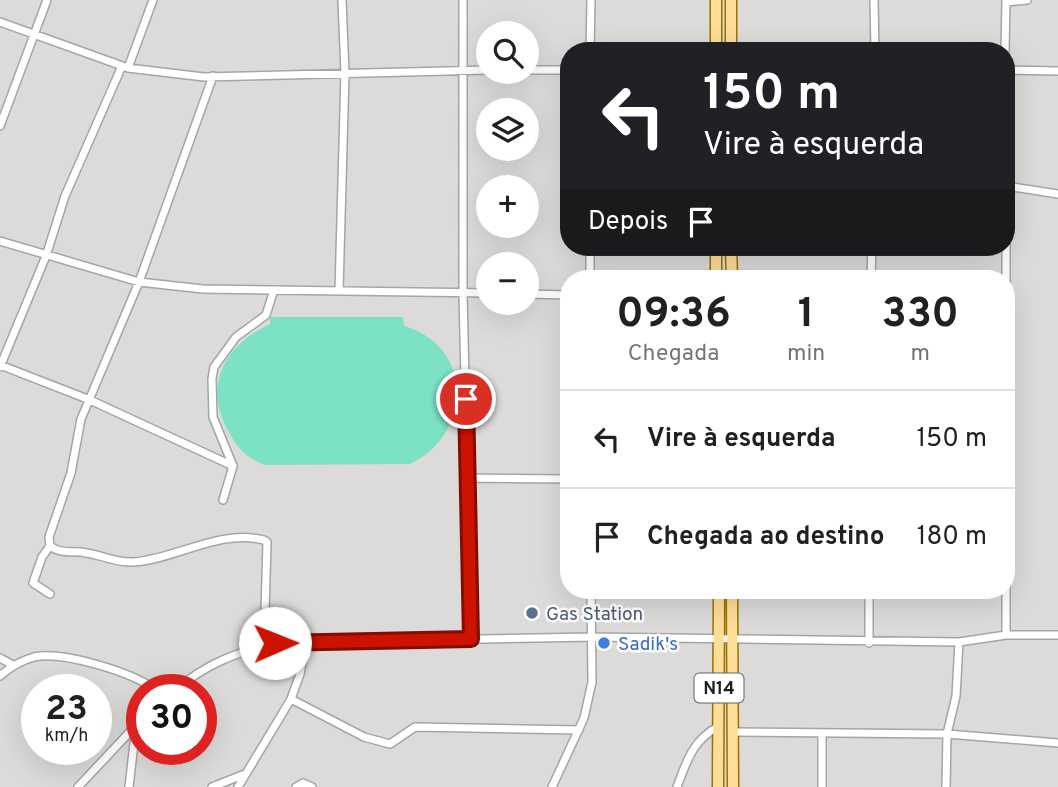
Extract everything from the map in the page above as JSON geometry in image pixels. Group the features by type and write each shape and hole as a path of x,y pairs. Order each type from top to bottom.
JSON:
{"main road":[{"path":"716,0 716,42"},
{"path":"731,0 731,42"},
{"name":"N14","path":"719,599 719,787"},
{"name":"N14","path":"732,599 733,787"}],"street":[{"path":"0,126 32,34 47,0"},
{"path":"153,0 65,196 46,256 0,366 90,400 233,466"},
{"path":"339,291 345,73 342,0"},
{"path":"463,0 463,293 471,639"},
{"path":"590,42 591,0"},
{"path":"874,0 875,42"},
{"path":"1005,42 1006,1 1027,0"},
{"path":"0,22 125,67 213,76 476,70"},
{"path":"539,70 560,70"},
{"path":"1015,70 1058,71"},
{"path":"50,594 33,583 42,557 50,546 49,537 71,473 77,432 139,282 213,76"},
{"path":"1015,188 1058,194"},
{"path":"0,241 139,282 203,289 476,293"},
{"path":"223,500 233,466 214,417 214,367 228,347 266,315 274,290"},
{"path":"539,294 560,295"},
{"path":"467,478 560,479"},
{"path":"50,546 58,552 77,551 120,562 136,562 213,541 264,540 267,542 264,646"},
{"path":"552,787 579,730 592,682 591,599"},
{"path":"869,599 869,643"},
{"path":"1006,599 1006,635"},
{"path":"194,674 232,653 264,646 306,642 591,637 869,643 959,642 1006,635 1058,635"},
{"path":"238,787 291,699 300,674 306,642"},
{"path":"946,787 947,734 956,696 959,642"},
{"path":"0,676 13,665 36,657 61,658 127,674"},
{"path":"0,658 13,665"},
{"path":"291,699 364,737 390,744 415,727 579,730"},
{"path":"677,787 689,753 698,740 719,726"},
{"path":"733,732 947,734 1058,743"},
{"path":"822,733 822,787"},
{"path":"78,787 126,736"},
{"path":"129,787 132,765"},
{"path":"212,787 245,774"},
{"path":"296,787 303,783 313,787"}],"shaded area":[{"path":"0,0 1058,0 1058,787 0,787"}],"green space":[{"path":"270,317 403,317 404,326 427,336 444,352 453,371 457,392 454,413 445,433 430,451 410,464 265,465 249,457 233,440 222,417 218,384 229,356 254,333 270,324"}],"place":[{"name":"Gas Station","path":"532,613"},
{"name":"Sadik's","path":"604,643"}],"route":[{"path":"275,643 471,639 466,399"}]}
